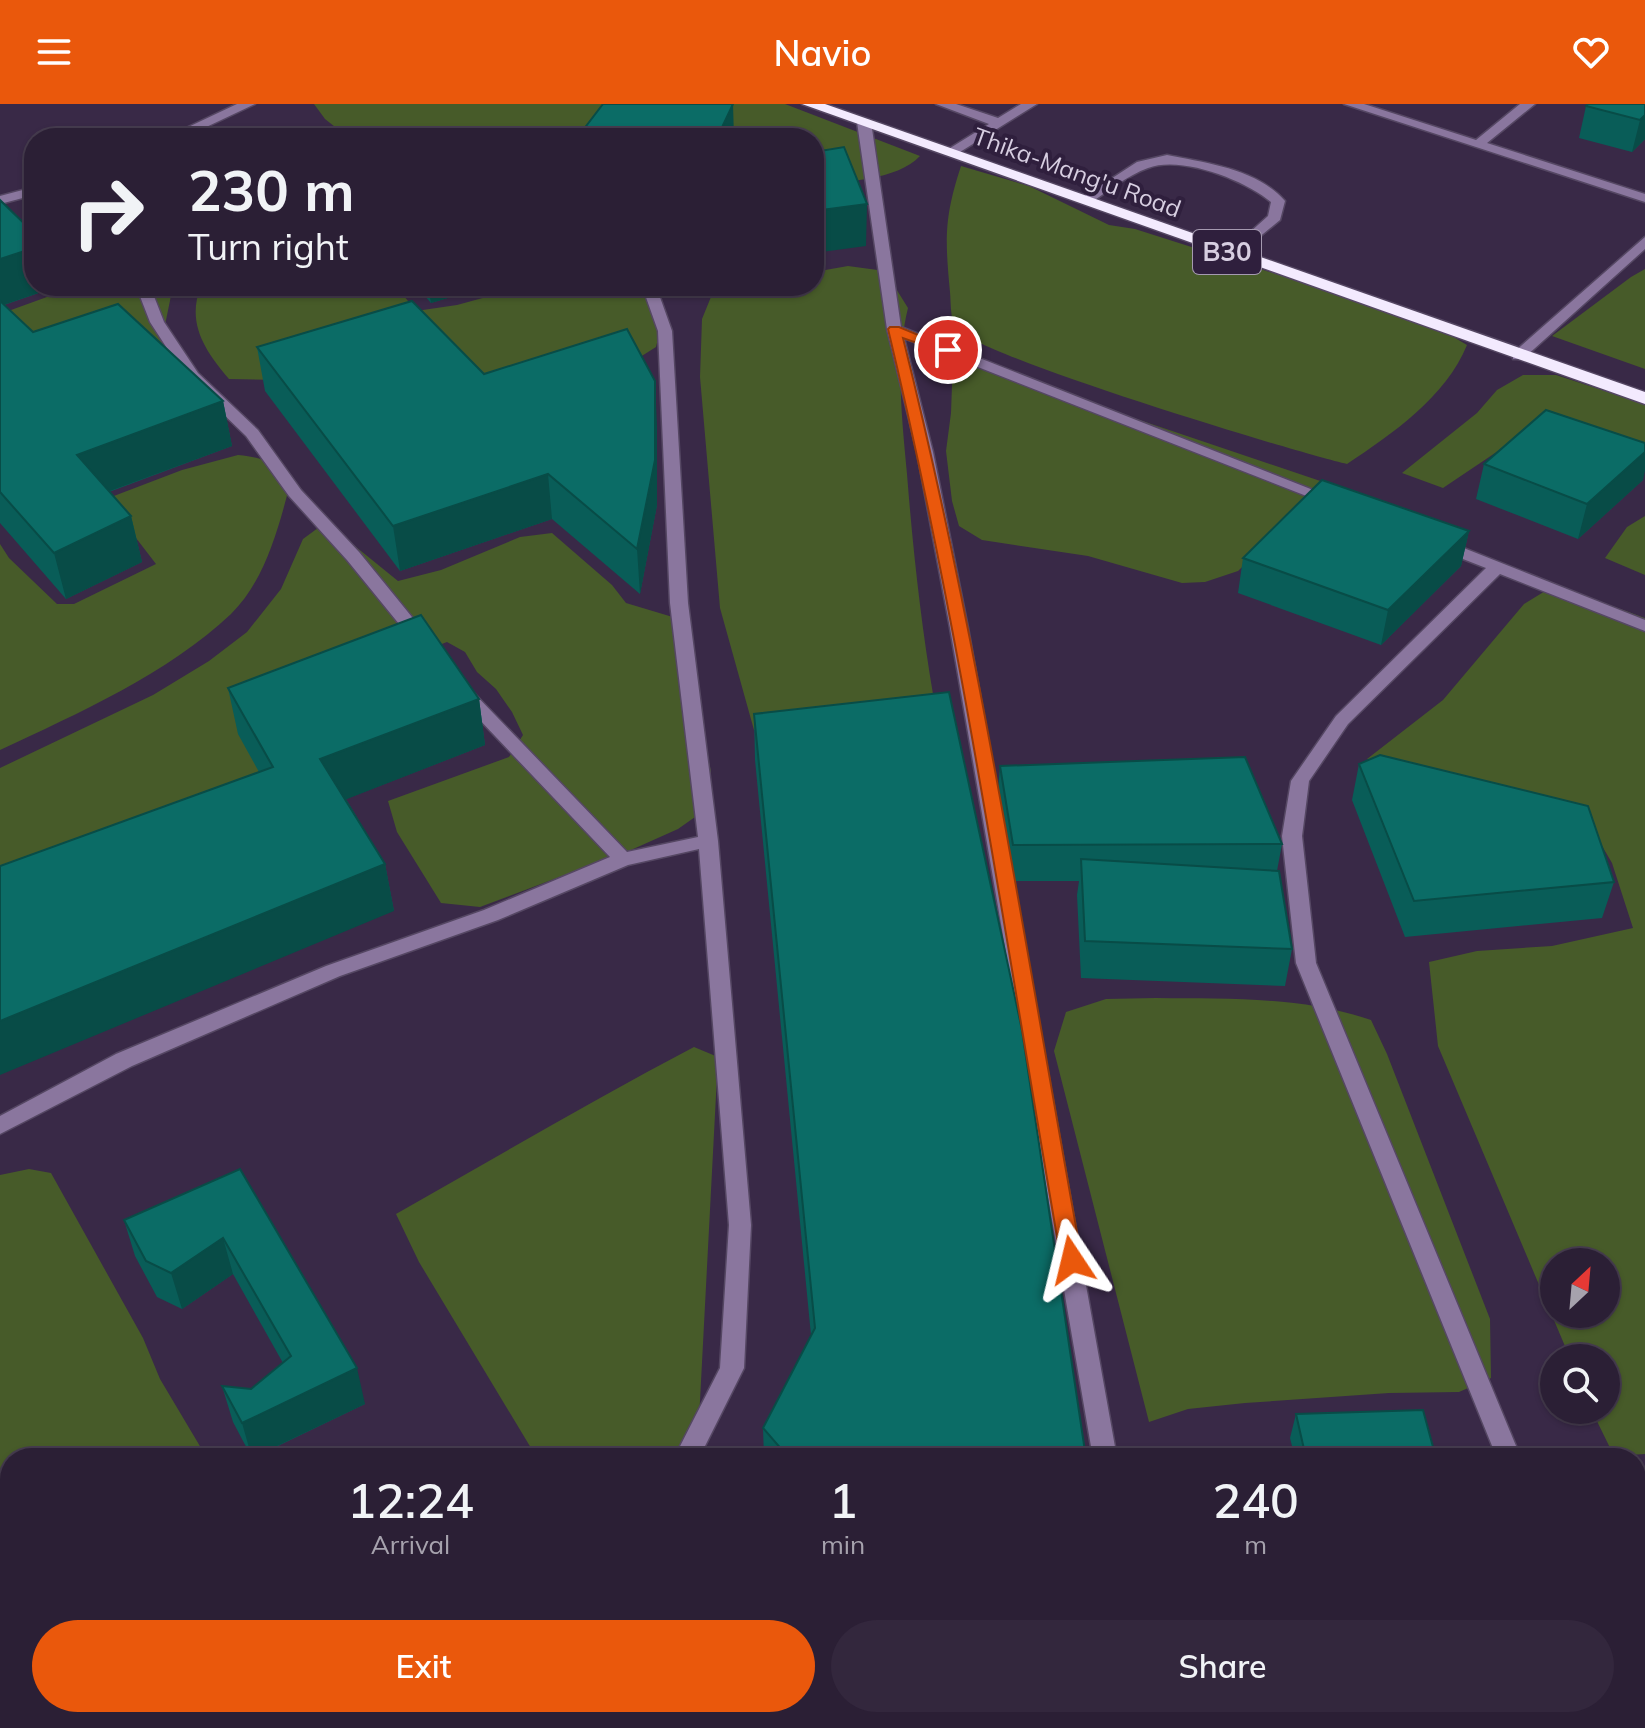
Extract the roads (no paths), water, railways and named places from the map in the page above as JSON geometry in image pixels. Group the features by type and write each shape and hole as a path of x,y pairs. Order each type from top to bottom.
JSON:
{"highway":[{"name":"Thika-Mang'u Road","path":"810,104 1518,356 1645,398"}],"street":[{"path":"194,128 248,104"},
{"path":"943,104 1000,123"},
{"path":"952,153 1030,104"},
{"path":"1351,104 1645,198"},
{"path":"1477,145 1528,104"},
{"path":"864,122 894,329 925,452 959,628 1103,1448"},
{"path":"1084,201 1142,165 1167,159 1204,166 1258,184 1278,201 1275,217 1263,232 1234,254"},
{"path":"0,200 24,194"},
{"path":"1518,356 1645,241"},
{"path":"147,296 157,322 192,376 252,433 295,493 353,556 432,654"},
{"path":"653,296 665,331 679,603 708,841 740,1225 732,1368 691,1448"},
{"path":"894,329 1110,411 1349,508"},
{"path":"1423,538 1645,626"},
{"path":"1497,567 1342,720 1300,781 1292,836 1306,963 1505,1448"},
{"path":"451,677 623,859"},
{"path":"0,1126 152,1048 333,971 491,915 623,859 708,841"}]}
